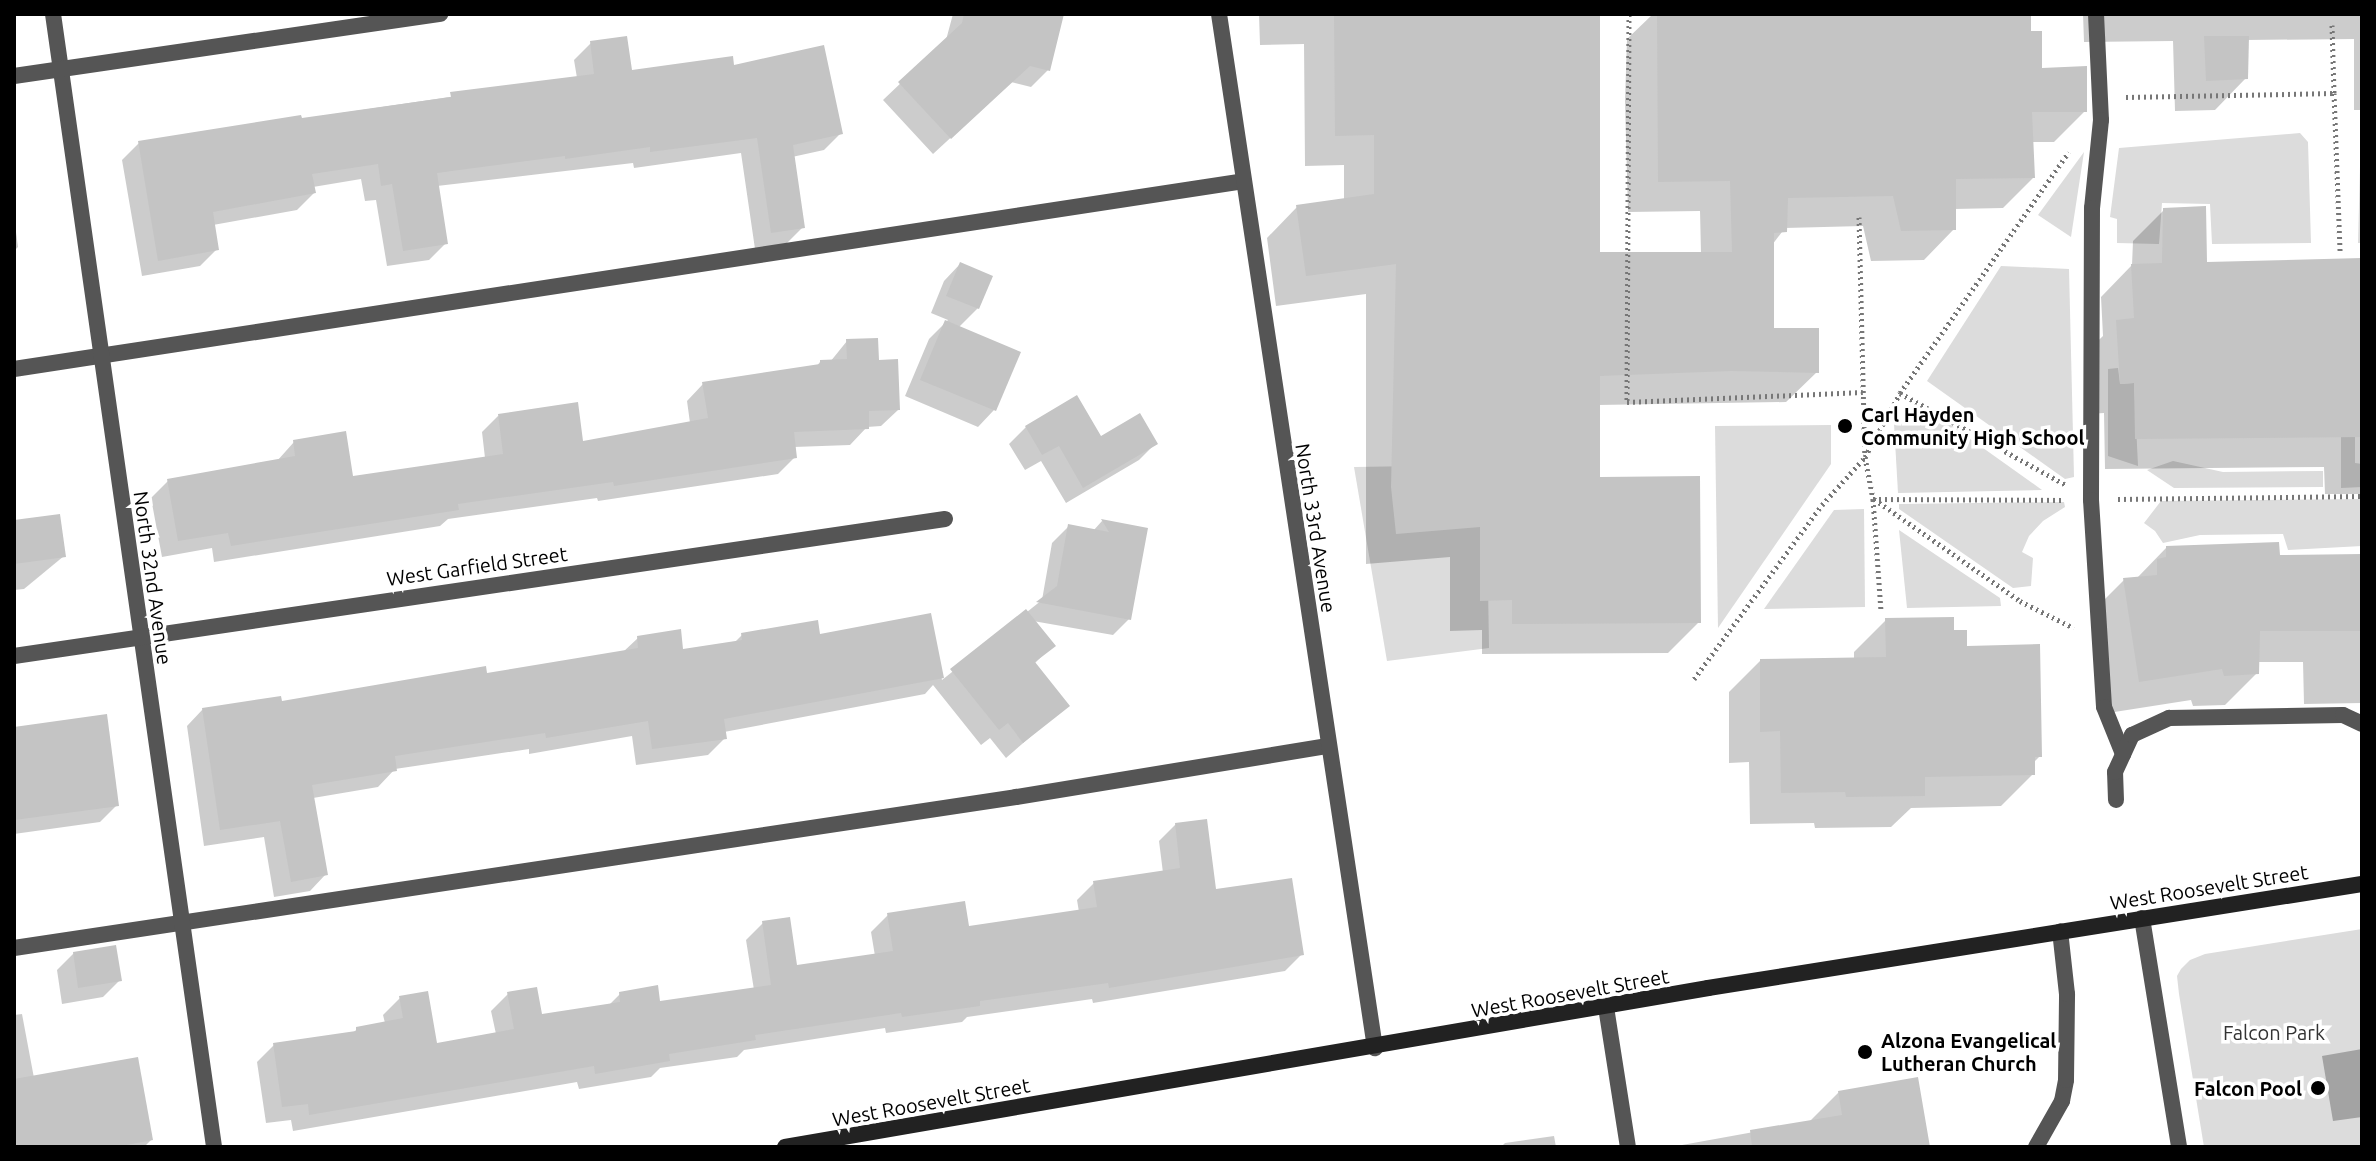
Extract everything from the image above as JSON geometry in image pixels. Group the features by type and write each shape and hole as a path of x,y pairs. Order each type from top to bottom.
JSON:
{"street":[{"name":"North 32nd Avenue","path":"53,14 214,1147"},
{"path":"14,76 441,14"},
{"name":"North 33rd Avenue","path":"1219,14 1375,1048"},
{"path":"2096,14 2101,120 2092,208 2091,500 2104,707 2123,754"},
{"path":"14,369 1244,181"},
{"name":"West Garfield Street","path":"14,656 945,519"},
{"path":"2116,800 2115,772 2132,735 2169,718 2343,715 2362,724"},
{"path":"14,948 183,925 1328,746"},
{"name":"West Roosevelt Street","path":"785,1147 2060,931 2362,884"},
{"path":"2142,918 2179,1147"},
{"path":"2036,1147 2062,1101 2066,1080 2067,994 2060,931"},
{"path":"1606,1007 1628,1147"}],"path":[{"path":"1629,14 1627,402 1863,392"},
{"path":"2332,25 2340,252"},
{"path":"2100,98 2334,93"},
{"path":"1694,679 1822,505 1865,457 1900,393 2073,147"},
{"path":"1859,217 1865,457 1873,499 1881,611"},
{"path":"1900,393 2091,500"},
{"path":"1873,499 2362,496"},
{"path":"1873,499 2020,601 2100,641"}],"green space":[{"path":"2361,128 2362,243 2358,243"},
{"path":"2300,133 2308,142 2311,243 2212,244 2210,204 2162,203 2159,244 2117,243 2117,219 2110,217 2119,148"},
{"path":"2084,152 2071,237 2038,215"},
{"path":"2001,266 2069,269 2074,477 2065,479 1927,381"},
{"path":"2118,368 2120,384 2134,383 2138,466 2108,456 2108,369"},
{"path":"1948,423 2042,490 1898,493 1894,424"},
{"path":"1831,425 1831,464 1718,628 1715,426"},
{"path":"2341,437 2355,437 2355,463 2362,464 2362,487 2341,488"},
{"path":"2173,461 2223,472 2323,471 2323,487 2174,488 2147,470"},
{"path":"1486,465 1489,648 1387,661 1354,467"},
{"path":"2362,499 2362,546 2288,550 2283,534 2200,535 2163,543 2155,531 2144,523 2161,501"},
{"path":"2064,502 2065,507 2043,521 2029,536 2022,552 2033,558 2031,586 2013,588 1899,509 1899,504"},
{"path":"1864,509 1865,607 1764,609 1834,510"},
{"path":"1899,530 2000,598 2001,606 1907,608"},
{"name":"Falcon Park","path":"2362,929 2362,1147 2204,1147 2179,994 2177,976 2181,969 2190,960 2205,954"}],"shaded area":[{"path":"2362,1049 2362,1117 2333,1121 2322,1056"}],"building":[{"path":"964,14 1064,14 1050,71 1030,66 951,139 898,82 962,23"},
{"path":"1334,14 1600,14 1600,252 1732,252 1730,181 1658,182 1657,14 2031,14 2031,31 2042,31 2042,68 2087,66 2087,112 2032,112 2035,178 1956,179 1956,230 1901,231 1893,196 1788,198 1787,232 1774,233 1774,328 1819,328 1819,373 1731,371 1600,376 1600,477 1700,476 1701,623 1512,624 1512,600 1480,601 1480,527 1396,534 1391,487 1396,264 1306,276 1296,205 1374,194 1374,135 1335,136"},
{"path":"627,36 632,70 733,56 734,65 824,45 843,134 793,145 805,228 771,233 757,138 650,152 650,147 565,159 565,156 437,173 448,244 403,251 392,184 381,186 378,164 312,174 316,193 213,212 219,250 158,261 138,141 301,115 302,118 451,97 450,92 594,74 590,41"},
{"path":"2204,36 2249,36 2248,79 2206,81"},
{"path":"2206,206 2207,262 2362,258 2362,437 2135,439 2134,383 2120,384 2116,320 2134,318 2131,264 2162,263 2163,208"},
{"path":"960,262 993,276 979,309 946,296"},
{"path":"945,320 1021,352 996,411 920,380"},
{"path":"878,338 879,360 898,359 900,410 869,411 869,429 794,432 797,458 614,486 613,482 458,504 459,510 231,546 228,533 178,541 167,479 295,456 293,440 346,431 353,476 503,454 498,414 578,402 583,441 708,418 702,382 820,364 820,360 847,359 846,339"},
{"path":"1077,395 1101,436 1140,413 1158,444 1083,488 1059,446 1042,455 1025,426"},
{"path":"60,514 66,557 14,564 14,520"},
{"path":"1101,519 1148,528 1131,620 1036,602 1057,586 1068,524 1109,532"},
{"path":"2279,542 2280,555 2362,554 2362,631 2260,631 2259,674 2224,676 2222,669 2139,682 2123,578 2157,575 2157,559 2166,557 2166,546"},
{"path":"1026,609 1056,646 1035,662 1070,706 1023,743 1008,723 999,730 950,669"},
{"path":"931,613 944,678 724,719 727,739 652,749 648,721 546,738 545,733 395,756 397,771 312,785 328,875 291,882 280,821 220,830 202,708 281,696 282,701 486,666 487,673 638,648 637,636 681,629 683,649 742,640 741,633 818,620 820,634"},
{"path":"1954,617 1954,630 1967,630 1967,646 2040,644 2042,757 2035,757 2035,775 1925,777 1925,796 1846,797 1845,792 1781,793 1780,731 1760,732 1760,659 1886,657 1885,618"},
{"path":"107,714 119,806 14,820 14,727"},
{"path":"1207,819 1216,889 1292,878 1304,955 1109,988 1108,983 980,1001 980,1006 902,1017 901,1013 755,1035 756,1040 669,1054 670,1061 595,1074 594,1066 309,1115 308,1104 282,1107 273,1043 356,1031 356,1027 403,1018 399,996 428,991 437,1043 514,1029 507,992 537,987 542,1014 620,1002 619,992 658,985 660,1001 771,985 762,921 790,917 797,965 893,951 887,913 965,901 969,926 1097,907 1093,881 1180,868 1175,823"},
{"path":"116,945 122,981 78,988 73,952"},
{"path":"138,1057 153,1140 116,1147 14,1147 14,1079"},
{"path":"1918,1077 1930,1147 1752,1147 1750,1130 1842,1115 1838,1091"}],"place":[{"name":"Carl Hayden Community High School","path":"1845,426"},
{"name":"Alzona Evangelical Lutheran Church","path":"1865,1052"},
{"name":"Falcon Pool","path":"2318,1088"}]}
